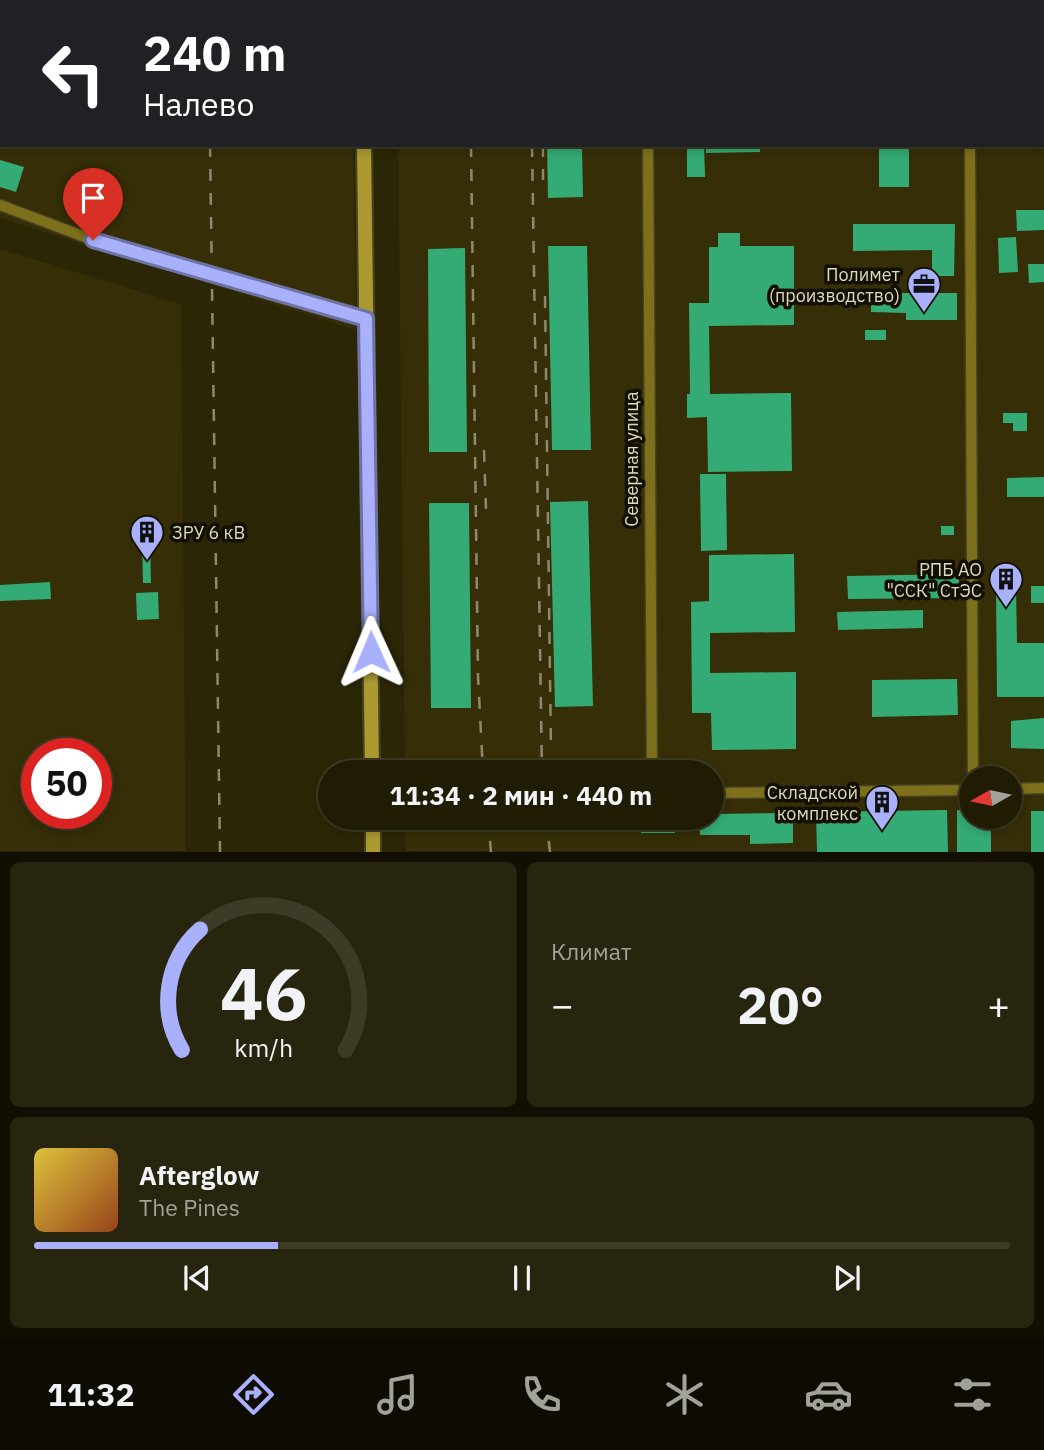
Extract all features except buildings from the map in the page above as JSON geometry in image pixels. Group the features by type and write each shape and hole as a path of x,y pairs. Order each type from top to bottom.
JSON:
{"main road":[{"path":"364,147 372,760"},
{"path":"373,830 373,852"}],"street":[{"name":"Северная улица","path":"648,147 652,760"},
{"path":"970,147 972,766"},
{"path":"0,205 93,240 366,319"},
{"path":"1022,789 1044,788"},
{"path":"724,793 959,790"}],"shaded area":[{"path":"0,147 353,147 356,330 0,218"},
{"path":"398,147 1044,147 1044,851 406,851 405,830 724,830 724,760 405,760"},
{"path":"0,249 181,304 186,851 0,851"}],"railway":[{"path":"210,147 220,852"},
{"path":"471,147 478,676 482,760"},
{"path":"532,147 542,760"},
{"path":"543,147 543,180"},
{"path":"545,296 551,751"},
{"path":"484,450 486,509"},
{"path":"489,830 491,852"},
{"path":"547,830 550,852"}],"place":[{"name":"Полимет (производство)","path":"924,314"},
{"name":"ЗРУ 6 кВ","path":"147,562"},
{"name":"РПБ АО \"ССК\" СтЭС","path":"1006,609"},
{"name":"Складской комплекс","path":"882,832"}],"route":[{"path":"93,240 366,319 371,652"}]}
